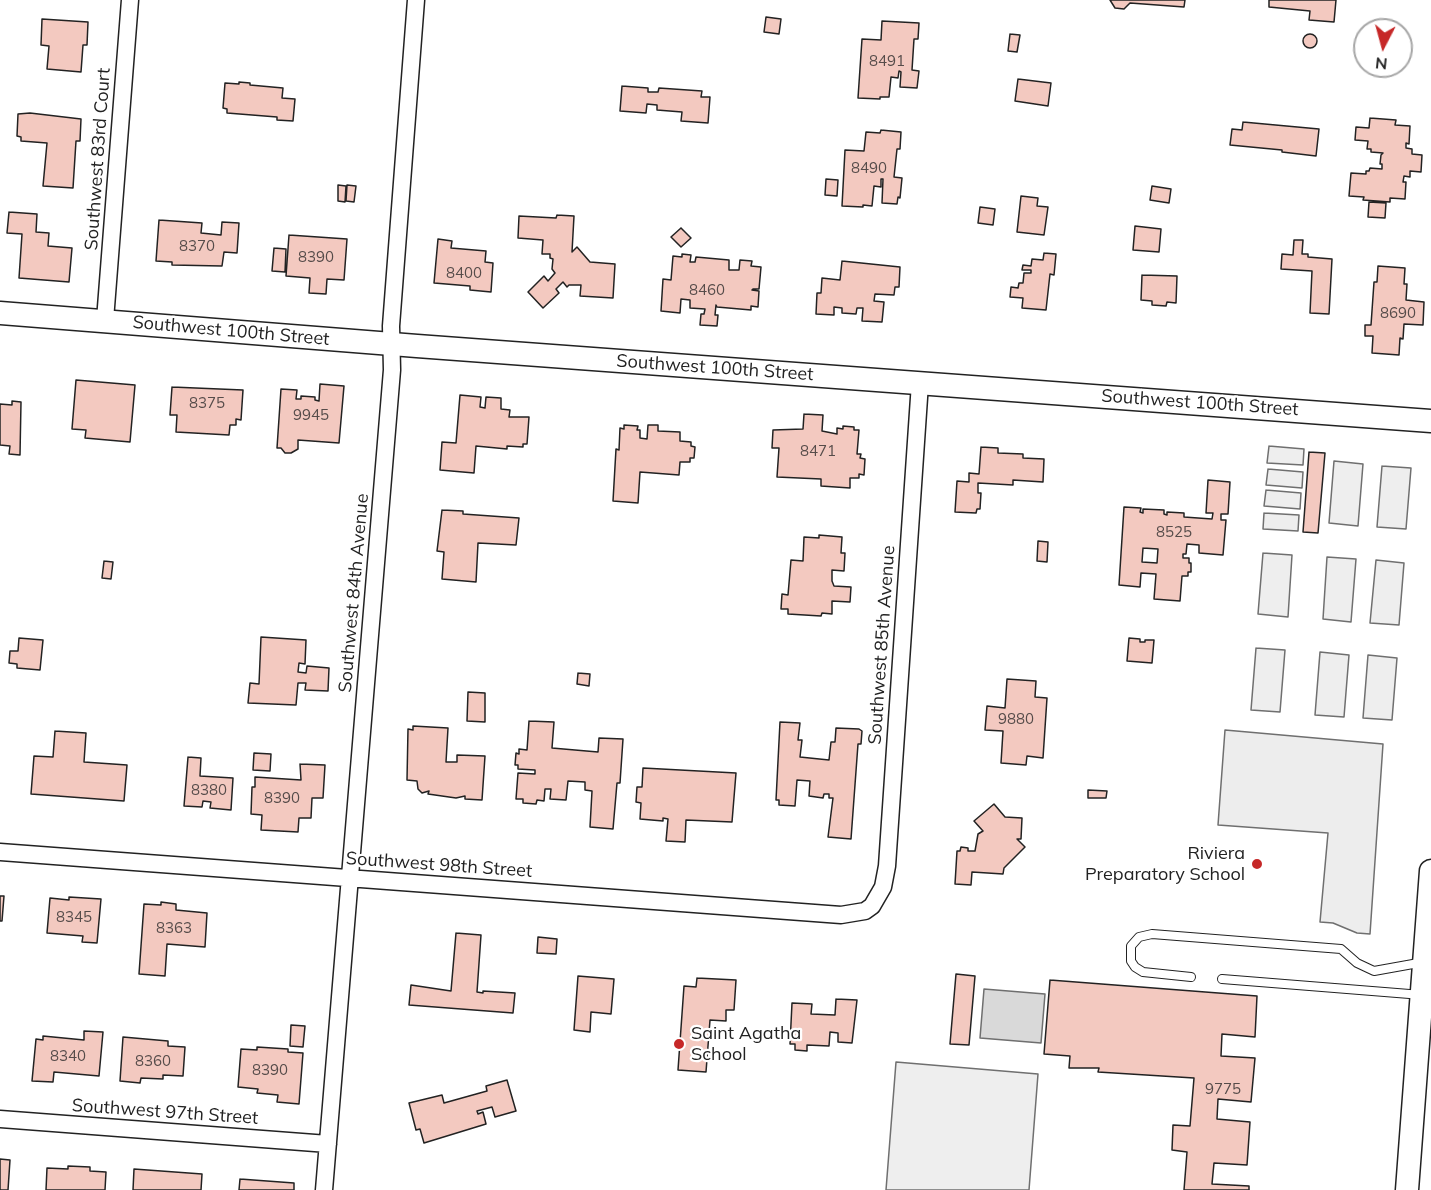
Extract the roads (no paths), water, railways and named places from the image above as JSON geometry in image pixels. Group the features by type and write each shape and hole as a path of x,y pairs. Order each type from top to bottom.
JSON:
{"street":[{"name":"Southwest 83rd Court","path":"105,320 130,0"},
{"name":"Southwest 84th Avenue","path":"324,1190 392,370 391,326 417,0"},
{"name":"Southwest 100th Street","path":"0,313 1431,421"},
{"name":"Southwest 85th Avenue","path":"872,906 883,887 887,866 920,383"},
{"name":"Southwest 98th Street","path":"0,852 842,915 865,911 872,906"},
{"path":"1403,1187 1424,1052 1422,995 1431,871"},
{"name":"Southwest 97th Street","path":"0,1119 328,1144"}],"lane":[{"path":"1191,977 1143,972 1131,961 1131,946 1139,937 1152,934 1341,949 1357,963 1374,971 1424,962"},
{"path":"1222,979 1422,995"}],"place":[{"name":"Riviera Preparatory School","path":"1257,864"},
{"name":"Saint Agatha School","path":"679,1044"}]}
